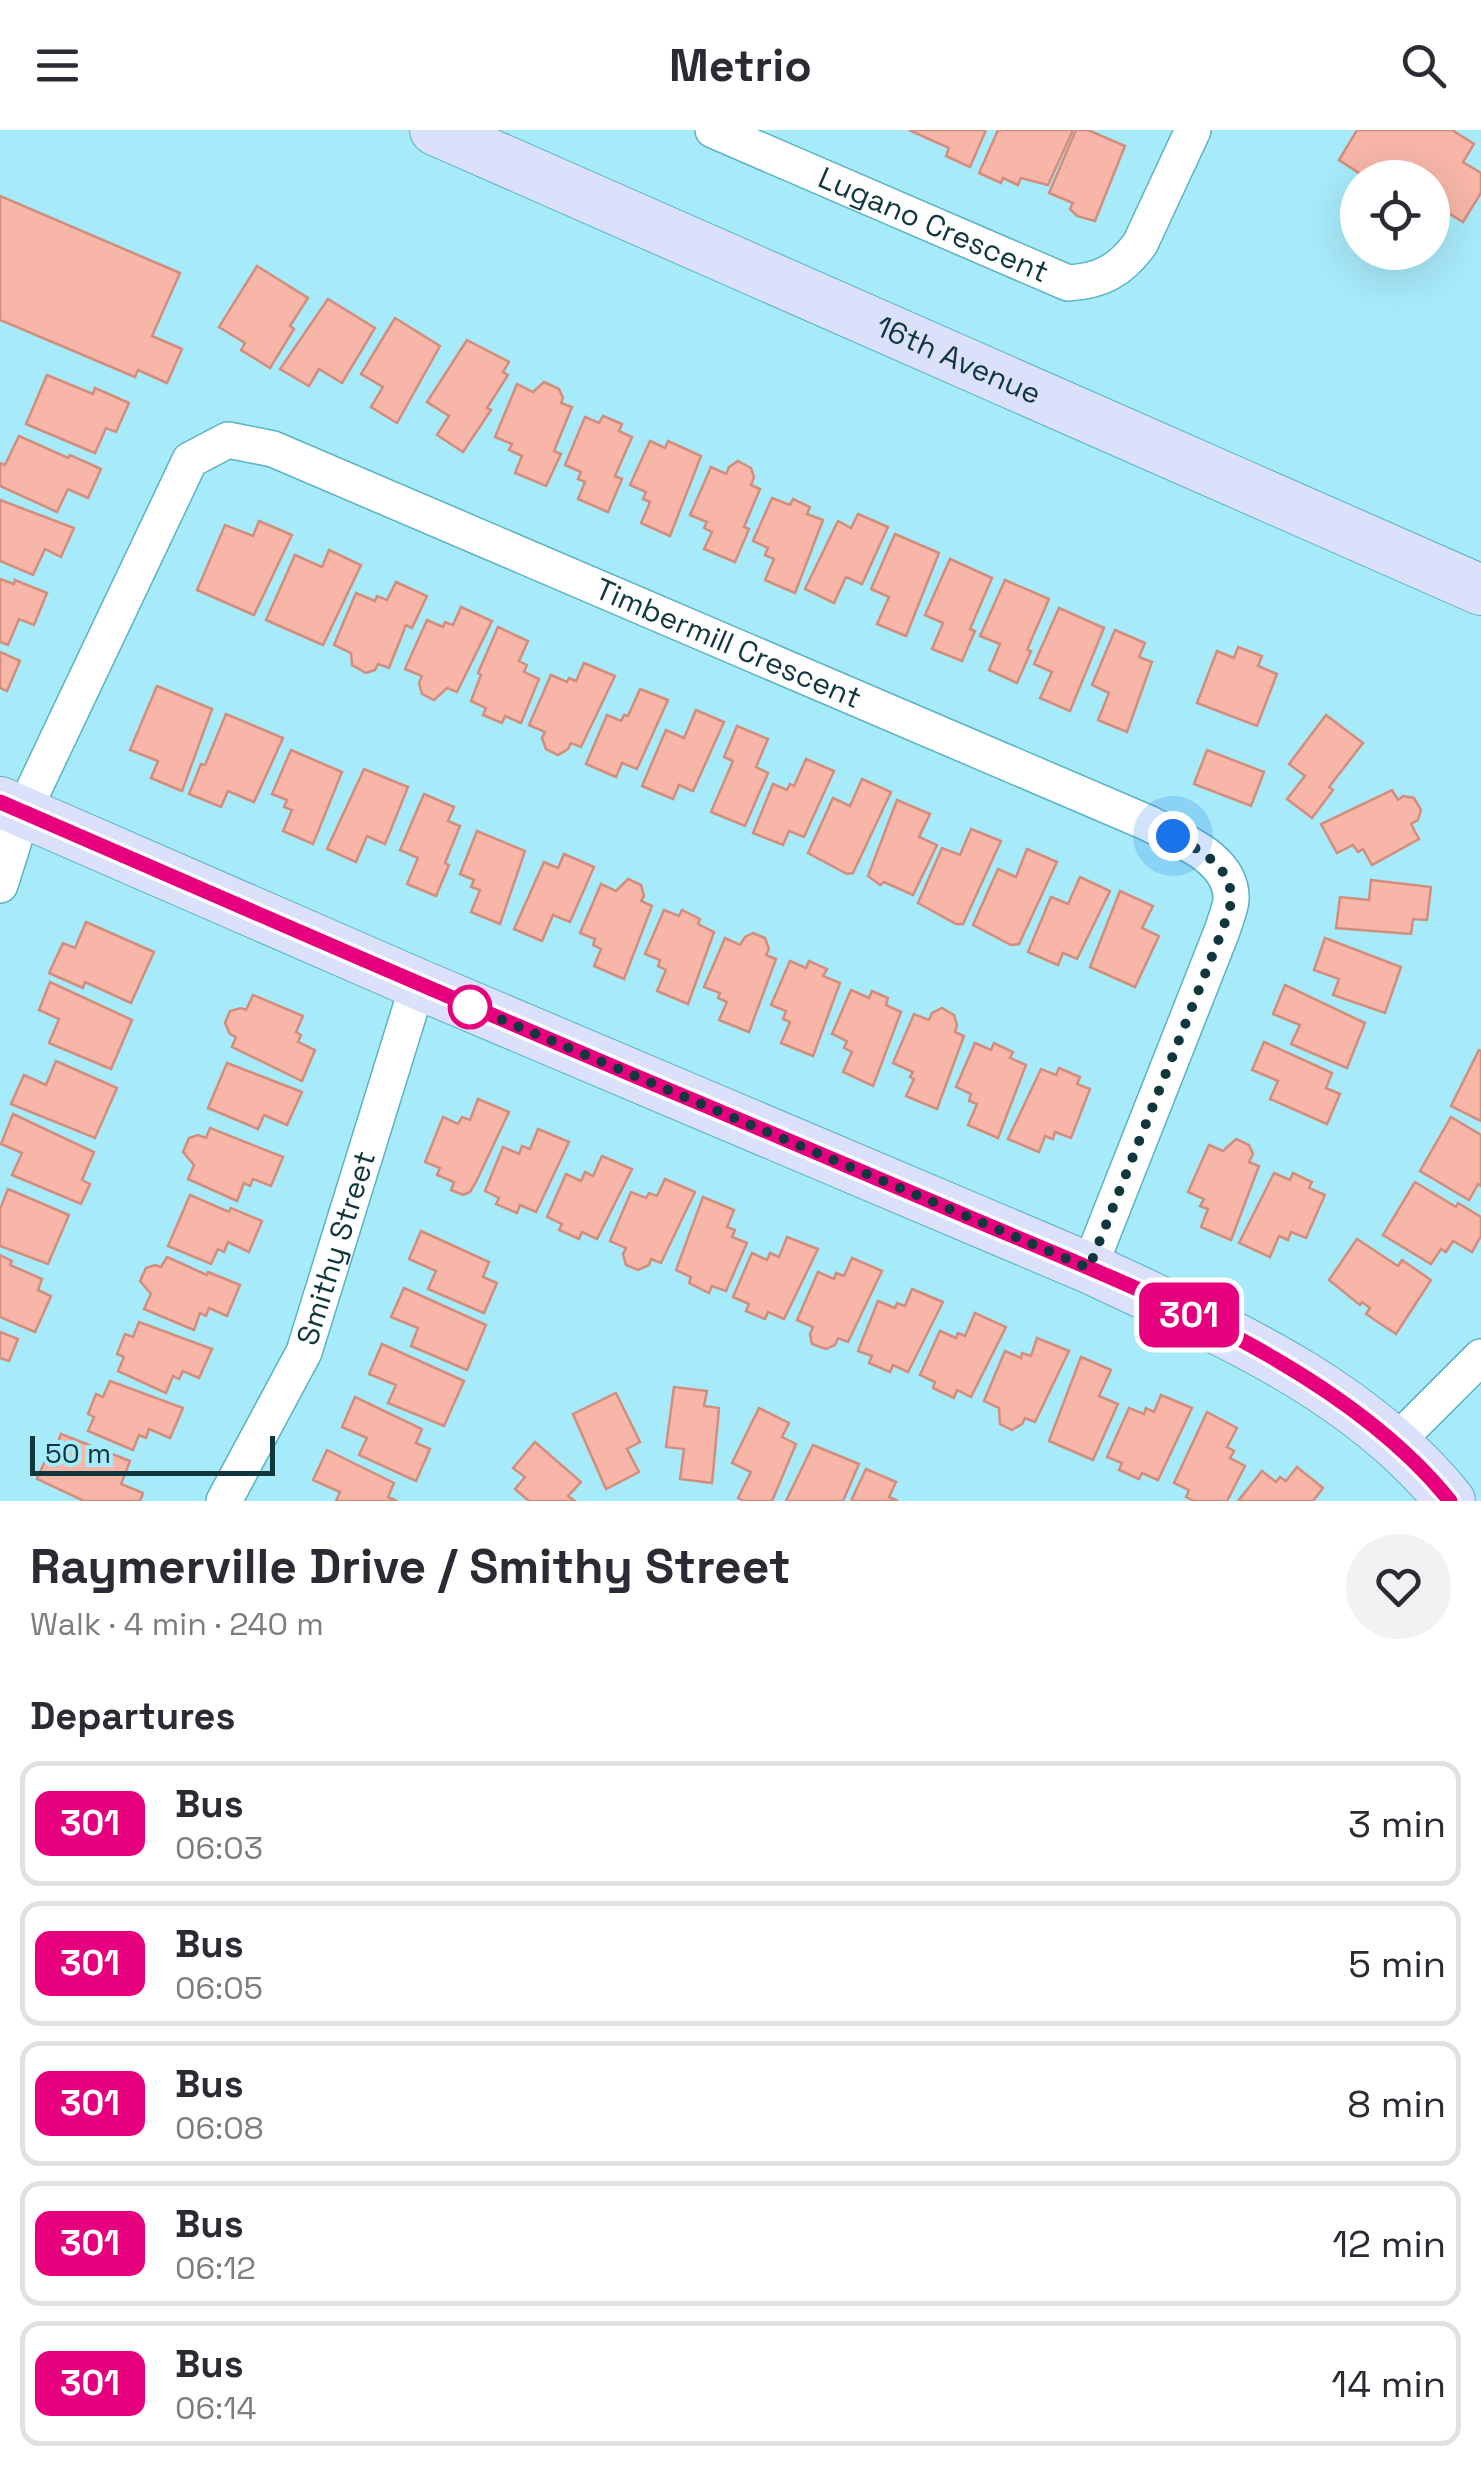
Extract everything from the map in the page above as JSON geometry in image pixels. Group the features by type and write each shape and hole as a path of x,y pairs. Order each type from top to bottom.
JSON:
{"street":[{"name":"16th Avenue","path":"435,130 1481,590"},
{"name":"Lugano Crescent","path":"713,130 1068,283 1094,281 1114,272 1130,257 1140,244 1193,130"},
{"name":"Timbermill Crescent","path":"12,807 190,460 228,440 273,448 292,456 1148,823 1198,848 1226,875 1231,899 1222,931 1089,1268"},
{"path":"0,884 12,807 1089,1268 1260,1350 1325,1388 1434,1480 1450,1501"},
{"name":"Smithy Street","path":"224,1501 304,1352 418,984"},
{"path":"1394,1444 1481,1357"}],"building":[{"path":"909,130 986,130 970,167 946,156 949,148"},
{"path":"998,130 1073,130 1048,185 1021,178 1018,185 1003,178 1001,183 979,173"},
{"path":"1076,130 1088,130 1125,146 1095,221 1077,216 1070,209 1073,203 1049,193"},
{"path":"1357,130 1452,130 1474,144 1463,162 1481,173 1481,193 1463,222 1450,214 1450,160 1339,160"},
{"path":"0,196 180,273 152,336 182,349 167,383 138,370 135,377 0,320"},
{"path":"257,266 308,298 270,368 241,350 245,343 219,327"},
{"path":"328,299 375,328 342,383 319,369 309,386 280,369"},
{"path":"395,318 440,346 397,423 371,407 383,387 361,374"},
{"path":"467,340 509,362 503,372 508,375 487,408 491,410 463,452 437,435 449,416 427,402"},
{"path":"47,375 93,394 95,388 129,403 116,432 106,428 95,453 26,424"},
{"path":"544,382 559,389 561,403 572,407 554,451 561,454 546,486 515,473 522,456 509,450 512,444 495,437 517,384 533,392"},
{"path":"603,416 622,424 619,431 632,437 615,476 622,479 608,512 578,499 585,482 578,479 581,472 565,465 585,417 599,423"},
{"path":"19,436 101,469 88,498 68,489 57,512 0,486 0,463 5,465"},
{"path":"650,441 665,448 668,441 701,456 670,536 641,523 650,502 643,499 646,492 630,485"},
{"path":"738,461 751,468 751,485 760,489 735,562 704,549 712,532 704,528 707,522 690,515 711,467 726,474"},
{"path":"772,498 790,505 793,499 810,507 807,514 823,520 795,593 765,580 774,559 765,555 768,548 753,541"},
{"path":"0,500 74,528 61,557 45,549 33,575 0,561"},
{"path":"858,514 888,527 862,584 846,577 834,603 805,589 838,521 851,528"},
{"path":"259,521 292,535 254,615 197,590 225,525 253,536"},
{"path":"895,534 939,553 906,636 877,624 889,597 871,589"},
{"path":"329,550 361,565 323,645 266,620 295,555 322,567"},
{"path":"950,559 992,578 970,629 975,631 962,661 932,649 943,623 925,615"},
{"path":"0,579 14,584 15,580 47,593 34,625 19,619 8,645 0,642"},
{"path":"1005,580 1049,599 1017,683 989,670 1000,644 980,636"},
{"path":"396,582 427,596 412,628 406,625 389,668 378,664 366,673 352,665 351,653 334,645 356,593 375,601 377,596 387,600"},
{"path":"461,607 492,621 457,692 447,688 434,700 422,694 422,676 405,669 427,620 443,627 445,622 453,625"},
{"path":"1059,608 1104,628 1070,711 1040,698 1052,672 1034,664"},
{"path":"498,627 528,641 519,661 527,665 524,672 539,679 521,723 505,716 502,723 483,715 486,708 471,701 481,675 478,673"},
{"path":"1115,630 1145,643 1139,657 1152,662 1127,732 1098,720 1109,693 1092,685"},
{"path":"1238,647 1262,656 1258,666 1277,674 1257,726 1197,703 1217,651 1234,658"},
{"path":"0,652 20,661 7,691 0,688"},
{"path":"584,663 615,676 581,747 571,743 558,755 546,749 542,738 545,732 529,725 551,675 567,682 569,678 576,681"},
{"path":"157,686 212,709 182,791 151,778 158,761 130,750"},
{"path":"640,689 668,700 637,769 622,763 616,777 586,764 607,715 621,721 624,715 628,716"},
{"path":"696,710 724,722 693,791 679,785 673,799 642,786 666,730 684,738"},
{"path":"226,714 283,738 254,802 228,791 221,807 189,794"},
{"path":"1326,715 1363,743 1329,787 1333,790 1312,818 1287,799 1305,776 1289,764"},
{"path":"737,726 768,739 756,767 768,773 745,826 711,812 733,761 724,757"},
{"path":"291,750 342,772 313,844 283,831 292,810 284,807 287,800 272,794"},
{"path":"1207,750 1264,772 1251,806 1194,784"},
{"path":"806,759 834,771 804,837 789,831 783,845 753,833 773,784 787,790 790,784 794,786"},
{"path":"364,769 408,787 385,844 367,836 356,862 327,849"},
{"path":"862,779 891,792 853,873 847,874 808,853 833,798 850,806"},
{"path":"1392,790 1398,800 1403,796 1414,798 1421,810 1418,820 1411,824 1419,839 1372,865 1363,849 1358,852 1353,845 1337,853 1321,824"},
{"path":"424,794 454,807 448,821 460,826 436,896 407,884 418,858 400,850"},
{"path":"897,800 930,814 919,837 937,845 913,895 884,882 880,885 868,876"},
{"path":"971,829 1001,841 963,924 956,924 918,903 942,848 960,855"},
{"path":"477,831 525,851 500,924 471,912 480,890 471,887 474,880 460,874"},
{"path":"1027,849 1057,862 1019,944 1011,945 973,925 998,869 1016,877"},
{"path":"564,854 594,867 570,922 553,915 542,941 514,929 544,862 558,868"},
{"path":"1080,877 1110,891 1077,959 1063,953 1058,965 1028,952 1051,897 1068,904"},
{"path":"628,879 641,885 641,901 652,906 624,979 594,966 601,949 593,945 595,939 580,933 601,884 616,891"},
{"path":"1371,880 1431,887 1427,920 1413,919 1411,934 1336,928 1340,897 1369,900"},
{"path":"1120,891 1153,906 1142,928 1159,936 1135,987 1090,967"},
{"path":"664,910 679,916 682,910 714,932 688,1004 657,991 666,970 658,966 660,960 645,954"},
{"path":"86,922 154,952 131,1003 85,982 83,988 49,973 63,943 75,948"},
{"path":"753,933 765,938 769,949 766,955 776,959 749,1032 719,1020 727,1002 718,998 720,993 704,987 725,938 740,945"},
{"path":"1325,938 1401,967 1385,1013 1333,995 1339,979 1314,970"},
{"path":"790,961 806,968 809,961 827,969 823,976 840,983 813,1056 781,1043 790,1022 783,1019 786,1011 771,1005"},
{"path":"50,982 132,1020 111,1069 49,1043 59,1019 39,1010"},
{"path":"1285,985 1365,1023 1347,1068 1291,1044 1300,1025 1273,1014"},
{"path":"851,990 869,998 872,991 888,998 886,1005 901,1012 873,1086 843,1072 852,1052 844,1048 847,1041 832,1034"},
{"path":"253,995 303,1016 296,1032 301,1035 298,1042 315,1050 302,1081 232,1047 236,1037 225,1023 230,1011 246,1010"},
{"path":"942,1008 954,1015 955,1032 964,1036 937,1109 906,1096 913,1072 893,1063 914,1014 929,1020 932,1013"},
{"path":"1264,1042 1332,1073 1326,1088 1340,1094 1327,1124 1270,1099 1278,1081 1252,1070"},
{"path":"975,1043 991,1050 994,1043 1013,1052 1010,1058 1026,1065 998,1138 968,1125 977,1104 969,1101 971,1094 956,1087"},
{"path":"1481,1051 1481,1121 1451,1106"},
{"path":"56,1061 117,1088 95,1138 11,1104 24,1075 46,1085"},
{"path":"227,1063 302,1092 287,1125 264,1115 258,1129 208,1108"},
{"path":"1059,1068 1080,1077 1077,1084 1090,1089 1071,1138 1055,1132 1053,1139 1045,1136 1039,1152 1008,1139 1041,1069 1056,1075"},
{"path":"478,1099 509,1112 476,1182 463,1195 451,1190 454,1182 437,1175 440,1168 425,1162 443,1117 458,1124 462,1117 470,1120"},
{"path":"13,1114 94,1152 82,1180 90,1184 81,1204 12,1175 22,1153 1,1144"},
{"path":"1451,1117 1481,1135 1481,1186 1478,1184 1469,1200 1420,1171"},
{"path":"210,1128 283,1157 271,1186 253,1179 250,1186 244,1183 237,1201 188,1179 194,1165 183,1152 189,1138 206,1138"},
{"path":"538,1129 569,1142 536,1212 520,1205 517,1213 496,1204 499,1198 485,1191 503,1147 519,1154 522,1146 530,1149"},
{"path":"1236,1139 1249,1145 1253,1154 1249,1162 1259,1166 1231,1240 1201,1227 1208,1209 1200,1206 1204,1199 1188,1192 1209,1145 1223,1151"},
{"path":"602,1156 632,1169 597,1239 582,1232 579,1239 559,1230 562,1224 547,1217 566,1174 581,1181 585,1172 593,1176"},
{"path":"1274,1173 1290,1180 1293,1173 1312,1182 1309,1188 1325,1195 1306,1238 1291,1232 1288,1240 1279,1236 1270,1257 1239,1243"},
{"path":"665,1179 695,1192 661,1263 651,1259 649,1265 638,1270 626,1265 626,1248 610,1241 631,1192 646,1198 649,1193 657,1196"},
{"path":"1415,1182 1481,1217 1481,1236 1472,1252 1453,1241 1446,1252 1441,1249 1431,1264 1383,1235"},
{"path":"8,1189 69,1215 48,1264 0,1246 0,1209"},
{"path":"190,1195 262,1221 249,1252 228,1242 224,1252 218,1249 211,1264 168,1246"},
{"path":"703,1197 734,1210 727,1227 735,1230 732,1237 747,1243 726,1291 712,1286 709,1293 689,1283 691,1277 676,1270"},
{"path":"421,1231 489,1262 483,1277 497,1283 484,1313 428,1289 436,1271 409,1259"},
{"path":"787,1237 818,1249 784,1319 768,1312 765,1319 746,1311 749,1304 733,1297 752,1253 767,1260 770,1253 779,1257"},
{"path":"1357,1239 1398,1266 1402,1260 1431,1280 1396,1334 1366,1314 1370,1308 1362,1302 1360,1305 1329,1280"},
{"path":"0,1255 12,1261 10,1265 42,1279 38,1290 51,1296 35,1332 0,1317"},
{"path":"167,1257 240,1285 227,1316 209,1308 206,1316 200,1313 194,1330 144,1309 151,1294 140,1281 146,1268 161,1267"},
{"path":"852,1258 882,1271 848,1342 838,1338 835,1345 826,1349 812,1344 813,1327 797,1320 818,1272 834,1279 836,1273 844,1276"},
{"path":"404,1288 486,1325 467,1370 411,1346 418,1328 391,1317"},
{"path":"912,1289 943,1302 908,1372 893,1365 890,1372 869,1363 872,1356 858,1351 878,1301 895,1308 897,1303 905,1306"},
{"path":"975,1313 1006,1327 971,1397 957,1390 954,1398 933,1388 935,1382 920,1375 940,1331 956,1338 958,1333 965,1336"},
{"path":"139,1322 212,1349 199,1378 183,1371 179,1379 173,1376 166,1393 118,1371 124,1357 117,1354 125,1334 133,1337"},
{"path":"0,1332 18,1339 9,1361 0,1358"},
{"path":"1037,1338 1069,1351 1035,1422 1025,1418 1012,1430 1000,1424 999,1408 984,1401 1005,1351 1021,1358 1022,1353 1031,1356"},
{"path":"382,1344 464,1381 444,1426 388,1403 396,1385 369,1374"},
{"path":"1081,1357 1111,1370 1099,1396 1118,1404 1093,1460 1049,1441"},
{"path":"110,1381 183,1408 170,1438 149,1429 146,1438 139,1435 133,1450 88,1431 94,1417 88,1414 96,1394 103,1397"},
{"path":"674,1387 707,1391 704,1406 719,1408 712,1483 680,1479 684,1449 666,1447"},
{"path":"616,1393 640,1442 627,1449 639,1472 606,1489 573,1414"},
{"path":"1161,1395 1192,1408 1158,1480 1142,1473 1139,1479 1119,1470 1122,1463 1107,1457 1129,1408 1144,1414 1146,1408 1154,1412"},
{"path":"355,1397 422,1429 416,1443 430,1449 416,1481 359,1455 367,1438 342,1427"},
{"path":"759,1408 789,1423 782,1437 796,1444 772,1501 744,1501 738,1498 751,1472 732,1463"},
{"path":"1207,1412 1237,1428 1227,1447 1234,1451 1230,1458 1245,1466 1227,1501 1194,1501 1186,1497 1189,1490 1174,1483"},
{"path":"61,1434 130,1461 121,1484 143,1493 140,1501 84,1501 37,1479 45,1461 57,1466 60,1459 53,1456"},
{"path":"535,1442 581,1482 568,1496 575,1501 529,1501 515,1489 525,1477 513,1468"},
{"path":"813,1445 859,1464 843,1501 786,1501"},
{"path":"327,1450 394,1483 388,1497 397,1501 336,1501 340,1492 313,1480"},
{"path":"1297,1467 1323,1488 1313,1501 1238,1501 1262,1471 1276,1482 1280,1477 1286,1481"},
{"path":"866,1469 896,1482 889,1497 898,1501 851,1501"}],"bus line":[{"name":"301","path":"0,802 1089,1268 1234,1337 1325,1388 1434,1480 1450,1501"}],"route":[{"path":"470,1007 453,999 1089,1268 1222,931 1231,899 1226,875 1198,848 1173,836"}]}
